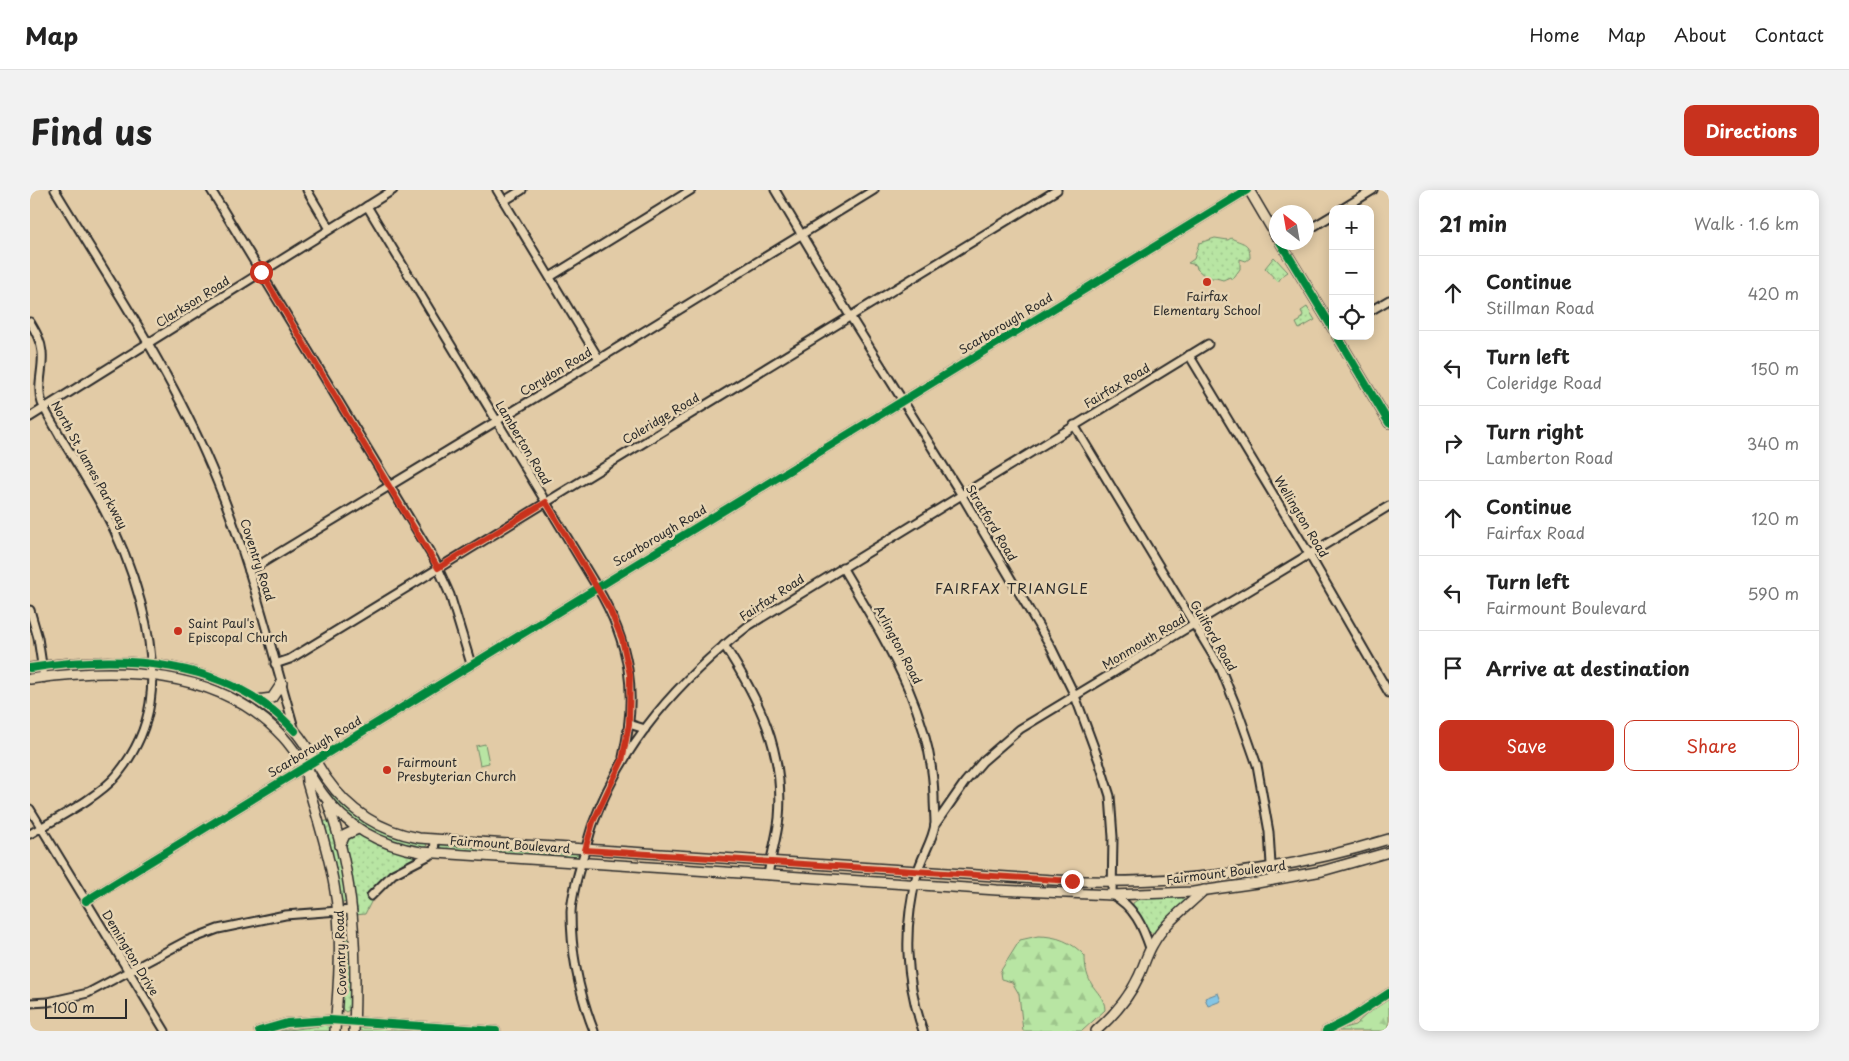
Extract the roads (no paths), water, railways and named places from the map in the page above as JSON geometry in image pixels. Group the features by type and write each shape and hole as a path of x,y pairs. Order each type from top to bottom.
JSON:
{"main road":[{"path":"1248,190 1269,224"},
{"path":"1287,250 1329,322"},
{"path":"1339,340 1389,423"},
{"name":"Fairmount Boulevard","path":"30,668 100,662 150,664 187,669 228,683 257,700 287,723 295,731 340,796 364,817 399,834 435,840 1053,880 1112,882 1212,877 1272,868 1328,856 1389,839"},
{"name":"Fairmount Boulevard","path":"30,680 98,674 151,676 193,682 223,694 253,711 278,732 306,766 327,800 358,829 393,845 434,853 1112,895 1203,890 1272,881 1331,869 1389,852"},
{"path":"223,694 228,683"},
{"path":"257,700 272,698 282,683"},
{"path":"278,732 284,730 290,712"},
{"name":"Coventry Road","path":"295,731 306,766 307,782 330,867 337,911 340,971 335,1031"},
{"name":"Coventry Road","path":"314,760 340,846 352,910 355,946 354,1031"},
{"path":"340,846 345,835 358,829"},
{"path":"1096,1031 1128,996 1150,948 1169,922 1203,890 1212,877"}],"street":[{"name":"Coventry Road","path":"55,190 148,343 177,394 205,453 249,571 295,731"},
{"path":"211,190 438,568 457,614 471,664"},
{"path":"307,190 330,229"},
{"name":"Clarkson Road","path":"30,417 393,190"},
{"path":"497,190 599,360"},
{"path":"504,201 522,190"},
{"path":"550,277 691,190"},
{"name":"Stratford Road","path":"775,190 902,401 961,494 1051,646 1075,696 1110,796 1113,837 1112,895"},
{"name":"Corydon Road","path":"249,571 599,360 874,190"},
{"name":"Coleridge Road","path":"275,664 290,659 1057,190"},
{"name":"Scarborough Road","path":"86,902 314,760 1248,190"},
{"path":"1349,205 1373,190"},
{"name":"Lamberton Road","path":"367,206 597,587 616,623 627,657 630,675 629,724 622,761"},
{"path":"1314,226 1329,217"},
{"path":"1374,309 1389,300"},
{"name":"North St James Parkway","path":"30,322 41,346 42,363 39,389 44,408 104,509 142,603 148,635 151,676 150,702 143,730 133,752 116,776 92,796 30,834"},
{"name":"Fairfax Road","path":"594,1031 583,1004 576,976 571,911 577,872 593,822 622,761 678,687 748,626 1208,344"},
{"name":"Wellington Road","path":"1189,355 1310,554 1389,693"},
{"name":"Guilford Road","path":"1074,425 1220,667 1257,766 1266,812 1272,881"},
{"name":"Monmouth Road","path":"935,825 965,782 983,761 1020,729 1389,506"},
{"name":"Arlington Road","path":"842,567 889,649 910,691 929,752 934,780 935,825 917,871 908,934 907,962 915,1006 923,1031"},
{"path":"30,610 38,638 44,678"},
{"path":"724,645 742,673 758,704 773,744 779,782 778,818 768,875"},
{"path":"629,724 645,729"},
{"name":"Demington Drive","path":"30,809 165,1031"},
{"name":"Fairmount Boulevard","path":"371,896 393,874 434,853 435,840"},
{"path":"1112,895 1124,902 1136,916 1143,928 1150,948"},
{"path":"30,1003 68,999 100,987 169,949 218,929 285,915 352,910"},
{"path":"1326,1031 1348,1020 1389,993"},
{"path":"259,1031 302,1021 336,1020 496,1031"}],"water":[{"path":"1218,993 1221,1001 1208,1006 1205,998"}],"place":[{"name":"Fairfax Elementary School","path":"1207,282"},
{"name":"Saint Paul's Episcopal Church","path":"178,631"},
{"name":"Fairmount Presbyterian Church","path":"387,770"}],"district":[{"name":"FAIRFAX TRIANGLE","path":"1012,589"}]}
